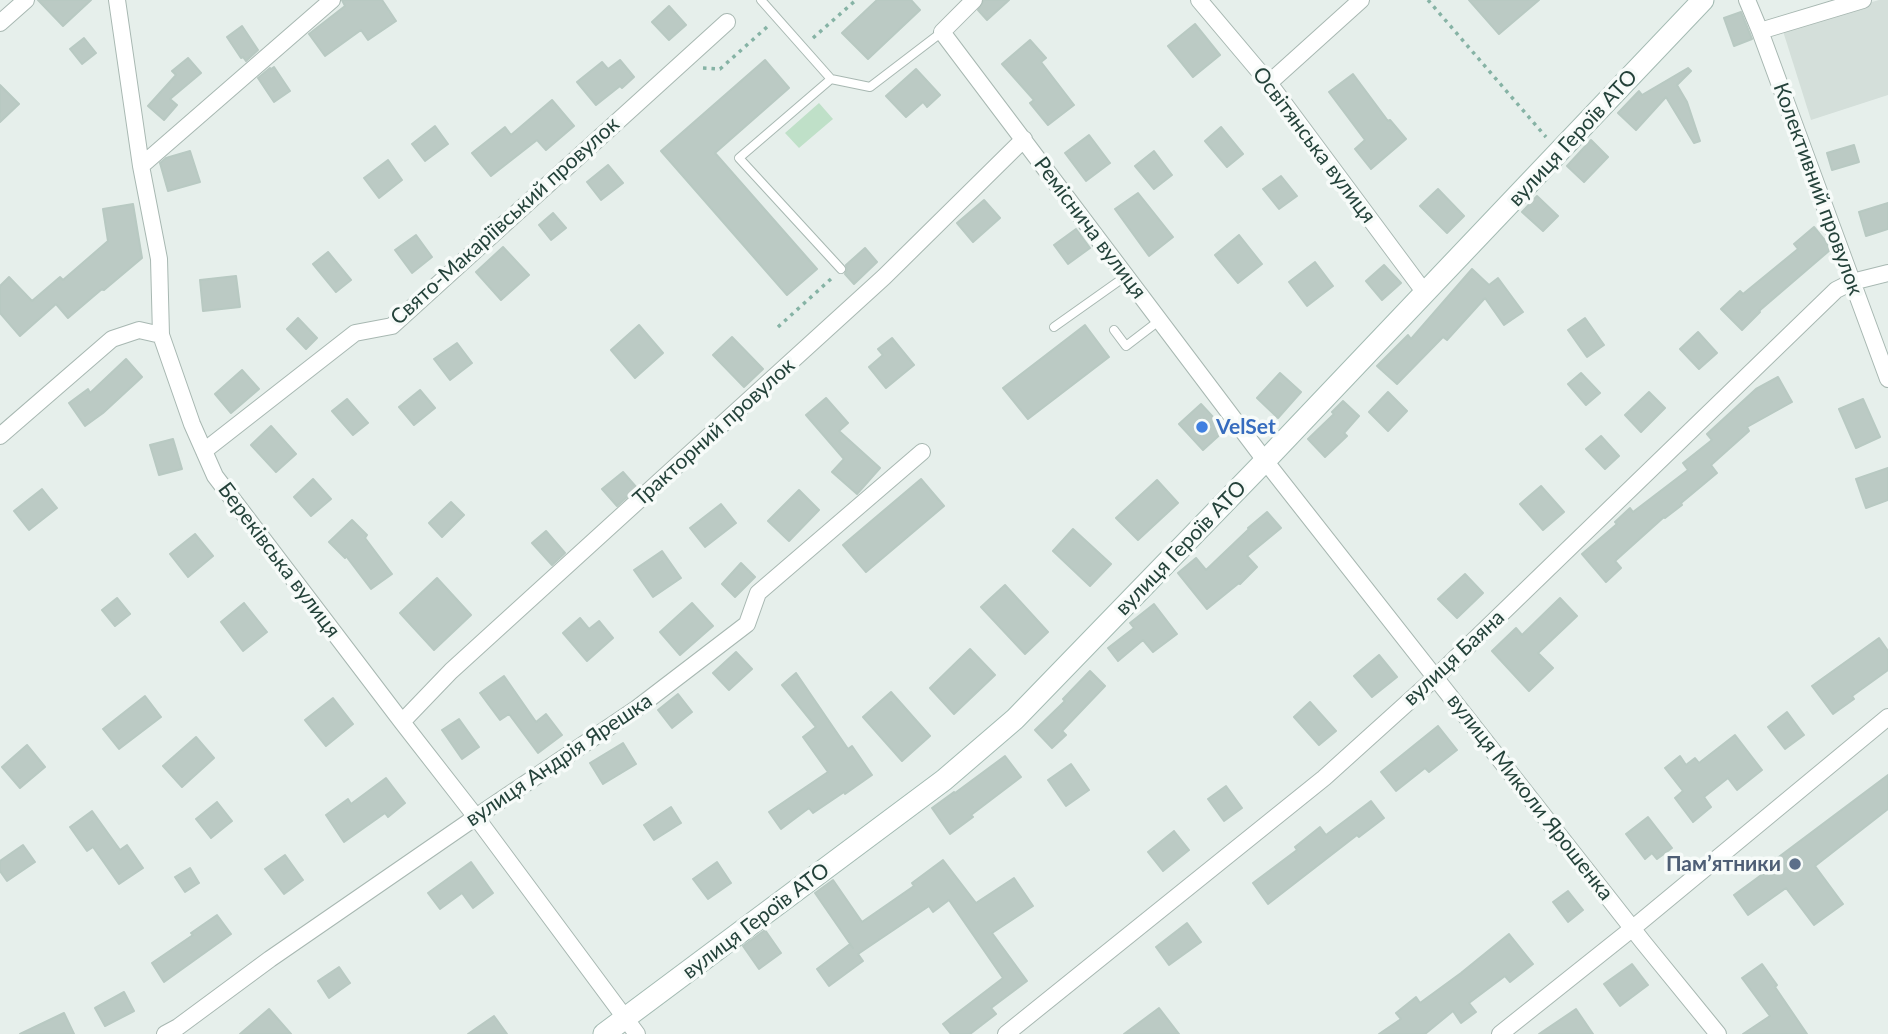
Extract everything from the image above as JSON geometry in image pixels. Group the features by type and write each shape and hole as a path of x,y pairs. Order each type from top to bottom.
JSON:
{"street":[{"path":"0,23 26,0"},
{"name":"Береківська вулиця","path":"117,0 141,166 159,259 161,335 192,424 215,476 476,817 631,1026"},
{"path":"141,166 332,0"},
{"path":"942,32 974,0"},
{"name":"Освітянська вулиця","path":"1199,0 1269,83 1425,293"},
{"path":"1269,83 1362,0"},
{"name":"вулиця Героїв АТО","path":"604,1034 631,1026 944,780 1005,727 1265,461 1703,0"},
{"name":"Колективний провулок","path":"1747,0 1888,379"},
{"path":"1760,31 1864,0"},
{"name":"Свято-Макаріївський провулок","path":"204,451 355,333 392,326 727,22"},
{"name":"Реміснича вулиця","path":"942,32 1265,461"},
{"name":"Тракторний провулок","path":"402,722 451,671 884,277 1024,139"},
{"name":"вулиця Баяна","path":"1006,1034 1304,796 1436,677 1836,290 1852,282 1888,273"},
{"path":"0,436 112,339 139,330 161,335"},
{"name":"вулиця Андрія Ярешка","path":"165,1034 636,709 747,624 758,593 922,452"},
{"name":"вулиця Миколи Ярошенка","path":"1265,461 1718,1034"},
{"path":"1500,1034 1888,717"}],"lane":[{"path":"761,0 831,79 870,87 942,32"},
{"path":"831,79 739,158 841,269"},
{"path":"1054,327 1126,276"},
{"path":"1114,330 1125,346 1160,320"}],"path":[{"path":"803,47 856,0"},
{"path":"1428,0 1559,152"},
{"path":"677,67 720,69 777,18"},
{"path":"778,327 841,269"}],"shaded area":[{"path":"1879,0 1888,0 1888,95 1811,120 1782,28"}],"green space":[{"path":"819,103 833,119 799,148 785,133"}],"building":[{"path":"38,0 91,0 63,26"},
{"path":"342,0 382,0 396,21 368,40 361,30 325,56 309,34 345,6"},
{"path":"877,0 911,0 920,10 868,59 842,33"},
{"path":"984,0 1009,0 987,20 978,10"},
{"path":"1469,0 1539,0 1499,34"},
{"path":"669,6 686,25 669,40 652,22"},
{"path":"1741,12 1752,39 1734,46 1724,18"},
{"path":"1195,24 1220,55 1193,77 1168,46"},
{"path":"242,26 258,50 246,61 227,37"},
{"path":"84,38 96,53 82,64 70,49"},
{"path":"1030,40 1046,58 1041,62 1074,105 1048,125 1030,103 1034,100 1002,64"},
{"path":"188,58 201,73 170,99 177,105 164,120 148,106 176,75 172,71"},
{"path":"620,60 634,77 596,105 577,82 602,62 608,69"},
{"path":"765,60 789,88 715,153 817,269 787,295 661,151"},
{"path":"274,67 290,91 274,102 258,78"},
{"path":"1688,68 1691,71 1677,85 1687,102 1700,141 1694,143 1666,97 1636,130 1618,113 1639,91 1642,95"},
{"path":"916,69 940,95 927,107 923,102 906,117 886,96"},
{"path":"1353,74 1388,121 1390,120 1406,139 1371,169 1355,149 1365,140 1329,92"},
{"path":"0,85 19,104 0,122"},
{"path":"552,100 574,126 546,150 537,140 491,176 472,153 505,127 511,135"},
{"path":"435,126 448,144 425,161 412,144"},
{"path":"1221,127 1243,154 1227,167 1205,141"},
{"path":"1089,135 1110,163 1086,181 1065,153"},
{"path":"1591,140 1608,157 1584,182 1567,166"},
{"path":"1854,145 1859,162 1832,170 1827,153"},
{"path":"190,151 200,182 168,191 160,163 166,158"},
{"path":"1154,151 1172,175 1154,189 1135,166"},
{"path":"388,160 402,180 379,198 364,178"},
{"path":"608,165 623,183 601,200 587,182"},
{"path":"1281,176 1297,196 1279,209 1263,189"},
{"path":"1438,189 1464,216 1447,233 1420,206"},
{"path":"1138,193 1173,237 1149,256 1115,209"},
{"path":"1537,196 1558,216 1543,231 1522,212"},
{"path":"984,200 1000,218 973,242 957,223"},
{"path":"1888,203 1888,229 1866,236 1859,212"},
{"path":"133,204 142,258 68,318 56,304 20,336 0,313 0,286 9,277 32,301 60,277 63,280 108,241 103,209"},
{"path":"553,213 566,228 551,240 539,225"},
{"path":"1814,227 1830,250 1759,311 1742,330 1721,309 1740,291 1743,294 1798,249 1794,244"},
{"path":"1076,229 1090,248 1068,264 1054,245"},
{"path":"416,235 432,257 412,273 395,250"},
{"path":"1239,235 1262,264 1238,283 1215,255"},
{"path":"503,247 529,275 501,300 476,272"},
{"path":"865,248 877,262 854,284 845,274 846,265"},
{"path":"328,252 351,280 336,292 313,264"},
{"path":"1315,262 1333,286 1307,306 1289,282"},
{"path":"1384,265 1401,283 1382,300 1366,281"},
{"path":"1472,269 1489,285 1498,278 1523,312 1504,325 1485,298 1447,340 1443,337 1397,384 1377,366 1408,335 1411,339"},
{"path":"236,276 240,307 203,311 200,280"},
{"path":"298,318 317,338 306,349 287,329"},
{"path":"1585,318 1604,345 1587,357 1568,330"},
{"path":"639,325 663,353 635,378 611,350"},
{"path":"1085,325 1109,357 1028,419 1003,388"},
{"path":"1698,332 1717,353 1699,369 1680,349"},
{"path":"732,337 763,369 744,387 713,355"},
{"path":"892,338 914,365 886,388 869,367 883,355 878,349"},
{"path":"457,343 472,363 450,380 434,359"},
{"path":"126,359 142,377 85,426 69,403 88,389 90,393"},
{"path":"242,370 259,389 231,413 215,394"},
{"path":"1280,373 1301,392 1278,418 1257,398"},
{"path":"1581,373 1600,393 1586,405 1568,384"},
{"path":"1778,377 1792,402 1747,427 1749,431 1711,465 1717,473 1615,561 1621,568 1606,582 1582,554 1617,524 1615,522 1630,508 1633,512 1688,470 1683,463 1712,440 1707,434 1756,389"},
{"path":"420,390 435,408 414,425 399,407"},
{"path":"1388,392 1407,411 1388,431 1369,412"},
{"path":"1649,392 1665,408 1641,432 1625,415"},
{"path":"826,398 848,423 839,431 880,468 857,494 832,472 844,459 806,415"},
{"path":"347,399 368,423 353,435 332,411"},
{"path":"1863,399 1880,437 1856,448 1839,409"},
{"path":"1343,401 1359,416 1344,433 1347,436 1325,457 1308,439 1334,414 1332,412"},
{"name":"VelSet","path":"1201,404 1225,430 1203,450 1179,424"},
{"path":"271,426 296,454 276,472 251,445"},
{"path":"1601,436 1619,456 1605,469 1586,449"},
{"path":"173,439 182,469 159,475 150,445"},
{"path":"1888,468 1888,500 1866,508 1856,479"},
{"path":"623,472 637,488 617,506 602,489"},
{"path":"313,479 331,499 311,516 294,497"},
{"path":"921,479 944,506 866,572 843,545"},
{"path":"1157,480 1178,503 1138,540 1116,518"},
{"path":"1541,486 1564,512 1543,530 1520,504"},
{"path":"42,489 57,508 29,530 14,511"},
{"path":"799,490 819,510 789,541 768,521"},
{"path":"451,502 464,515 442,537 429,523"},
{"path":"721,504 736,523 705,547 690,528"},
{"path":"1267,512 1281,528 1247,556 1257,567 1207,609 1178,573 1196,558 1206,570"},
{"path":"352,520 367,535 365,538 392,574 371,589 346,556 345,558 329,542"},
{"path":"1073,529 1111,564 1090,586 1053,551"},
{"path":"546,531 565,553 552,565 532,543"},
{"path":"195,534 213,556 188,577 170,554"},
{"path":"662,551 681,578 653,597 634,570"},
{"path":"741,563 755,577 735,597 722,584"},
{"path":"1465,574 1483,593 1457,618 1438,599"},
{"path":"437,578 471,615 434,650 400,613"},
{"path":"1005,585 1048,632 1025,654 981,607"},
{"path":"117,598 130,614 115,626 102,610"},
{"path":"1560,598 1577,616 1538,653 1553,668 1529,691 1492,651 1516,628 1522,635"},
{"path":"244,603 267,632 243,651 221,622"},
{"path":"692,603 713,626 680,655 660,632"},
{"path":"1154,604 1177,634 1153,652 1143,640 1118,661 1108,648 1134,628 1130,623"},
{"path":"580,618 589,629 599,621 613,638 587,661 563,633"},
{"path":"1879,638 1888,651 1888,670 1852,696 1854,699 1833,714 1812,686"},
{"path":"970,649 995,675 954,714 930,688"},
{"path":"736,652 752,669 729,690 713,673"},
{"path":"1379,655 1397,677 1372,697 1354,676"},
{"path":"1090,671 1105,686 1062,731 1066,735 1052,748 1035,730 1065,701 1063,699"},
{"path":"796,673 848,749 852,746 872,775 813,813 809,808 781,829 769,812 828,772 803,737 816,727 782,685"},
{"path":"504,676 536,722 546,714 562,735 538,753 509,714 500,720 480,693"},
{"path":"891,692 930,736 902,761 863,717"},
{"path":"678,694 692,712 672,728 658,710"},
{"path":"145,696 161,717 119,749 103,729"},
{"path":"333,698 353,724 326,746 305,720"},
{"path":"1310,702 1336,731 1319,745 1294,717"},
{"path":"1787,712 1804,735 1785,749 1768,727"},
{"path":"459,719 479,747 462,759 442,730"},
{"path":"1438,726 1457,750 1429,772 1425,768 1396,791 1381,772"},
{"path":"1735,735 1762,770 1737,790 1728,778 1704,797 1711,807 1693,822 1675,798 1683,791 1665,768 1680,756 1686,765 1695,758 1699,763"},
{"path":"196,737 214,758 182,787 163,766"},
{"path":"623,743 636,764 603,784 590,763"},
{"path":"27,745 45,767 20,788 2,767"},
{"path":"1005,756 1021,777 950,834 932,808"},
{"path":"1071,764 1089,790 1066,806 1048,780"},
{"path":"1888,775 1888,809 1815,866 1843,904 1814,925 1786,888 1748,915 1734,895 1779,862 1776,859"},
{"path":"386,778 405,803 388,817 385,813 344,842 326,815 348,799 351,804"},
{"path":"1226,786 1242,808 1224,821 1208,799"},
{"path":"1371,801 1384,818 1359,837 1357,835 1268,904 1253,883 1297,850 1295,847 1320,827 1326,835"},
{"path":"217,802 232,821 211,838 196,819"},
{"path":"671,807 681,823 654,840 644,825"},
{"path":"92,811 120,850 127,845 143,868 119,884 93,847 87,851 70,827"},
{"path":"1648,817 1672,848 1657,859 1652,853 1645,859 1626,834"},
{"path":"1174,831 1189,850 1163,871 1148,852"},
{"path":"23,845 35,862 7,881 0,871 0,861"},
{"path":"285,855 303,880 284,894 265,869"},
{"path":"943,860 976,903 1014,878 1033,906 992,933 1027,981 991,1008 996,1014 970,1034 951,1034 943,1024 1003,978 949,900 933,912 929,906 858,954 863,961 829,986 817,969 850,944 853,948 815,893 833,880 862,922 914,886 912,883"},
{"path":"471,862 493,893 473,908 462,893 440,909 428,893"},
{"path":"717,862 731,883 708,899 693,879"},
{"path":"190,868 199,883 185,892 175,877"},
{"path":"1568,891 1583,910 1568,922 1553,902"},
{"path":"217,915 231,934 164,982 152,963"},
{"path":"1187,923 1201,942 1169,965 1156,947"},
{"path":"765,930 781,953 759,969 743,946"},
{"path":"1509,934 1533,964 1510,982 1505,976 1469,1003 1476,1012 1461,1023 1453,1011 1425,1034 1379,1034 1401,1019 1396,1013 1416,997 1420,1003"},
{"path":"1632,964 1648,985 1620,1006 1604,984"},
{"path":"1762,964 1807,1034 1743,1034 1770,1016 1742,978"},
{"path":"339,967 350,983 329,998 318,981"},
{"path":"124,992 134,1011 105,1026 95,1008"},
{"path":"1159,1008 1179,1034 1124,1034"},
{"path":"269,1009 291,1034 240,1034"},
{"path":"1576,1009 1593,1034 1539,1034"},
{"path":"64,1013 74,1034 20,1034"},
{"path":"494,1016 507,1034 468,1034"}],"place":[{"name":"VelSet","path":"1202,427"},
{"name":"Памʼятники","path":"1795,864"}]}
